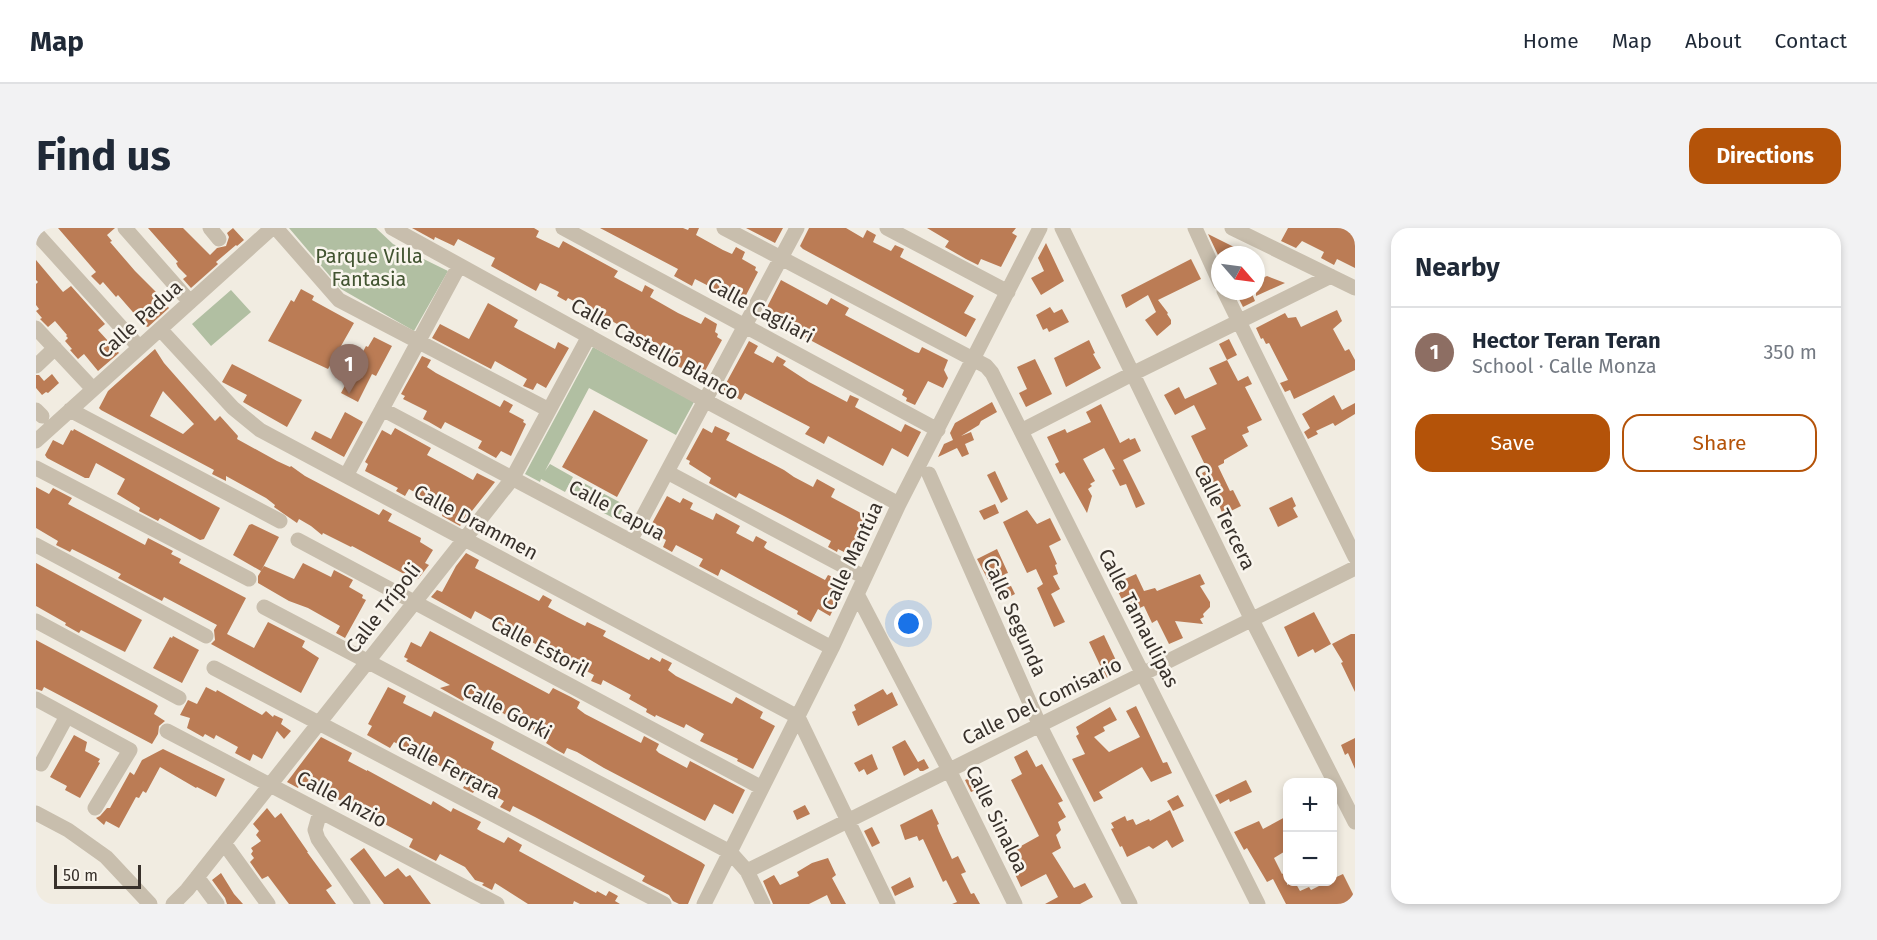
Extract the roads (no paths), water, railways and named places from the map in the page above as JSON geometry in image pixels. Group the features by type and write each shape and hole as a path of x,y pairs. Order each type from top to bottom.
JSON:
{"street":[{"path":"125,228 190,302"},
{"path":"274,228 339,300 549,410"},
{"name":"Calle Padua","path":"36,441 274,228"},
{"name":"Calle Cagliari","path":"563,228 938,430"},
{"name":"Calle Tamaulipas","path":"724,228 986,366 992,373 1258,904"},
{"path":"630,541 797,228"},
{"path":"887,228 1008,292"},
{"name":"Calle Mantúa","path":"704,904 832,648 899,504 1040,228"},
{"name":"Calle Tercera","path":"1062,228 1252,620 1355,822"},
{"path":"1195,228 1211,263"},
{"path":"1232,228 1355,288"},
{"name":"Calle Castelló Blanco","path":"401,230 459,266 899,504"},
{"path":"36,233 140,347"},
{"path":"346,476 459,266"},
{"path":"1021,431 1331,276"},
{"path":"1228,300 1355,557"},
{"path":"36,328 93,389"},
{"name":"Calle Drammen","path":"160,329 244,419 260,430 798,717"},
{"name":"Calle Trípoli","path":"173,904 187,890 512,478 589,336"},
{"path":"36,366 55,348"},
{"name":"Calle Capua","path":"382,409 832,648"},
{"path":"70,410 280,521"},
{"path":"36,468 249,579"},
{"path":"667,472 864,577"},
{"name":"Calle Segunda","path":"929,474 1040,726 1130,904"},
{"name":"Calle Estoril","path":"298,540 762,788"},
{"path":"36,545 206,636"},
{"name":"Calle Del Comisario","path":"747,871 1355,568"},
{"name":"Calle Sinaloa","path":"857,594 949,770 1015,904"},
{"name":"Calle Gorki","path":"264,607 730,852"},
{"path":"36,621 180,698"},
{"name":"Calle Ferrara","path":"214,668 664,904"},
{"path":"36,699 130,750 95,808"},
{"path":"41,764 68,716"},
{"path":"798,717 888,904"},
{"name":"Calle Anzio","path":"167,731 320,812 472,897 497,904"},
{"path":"320,812 315,830 318,839 363,904"},
{"path":"36,813 106,857 150,904"},
{"path":"224,843 268,904"},
{"path":"730,852 747,871 763,904"},
{"path":"714,904 730,852"},
{"path":"197,877 217,904"}],"place":[{"name":"Hector Teran Teran","path":"349,394"}],"park label":[{"name":"Parque Villa Fantasia","path":"369,268"}]}
